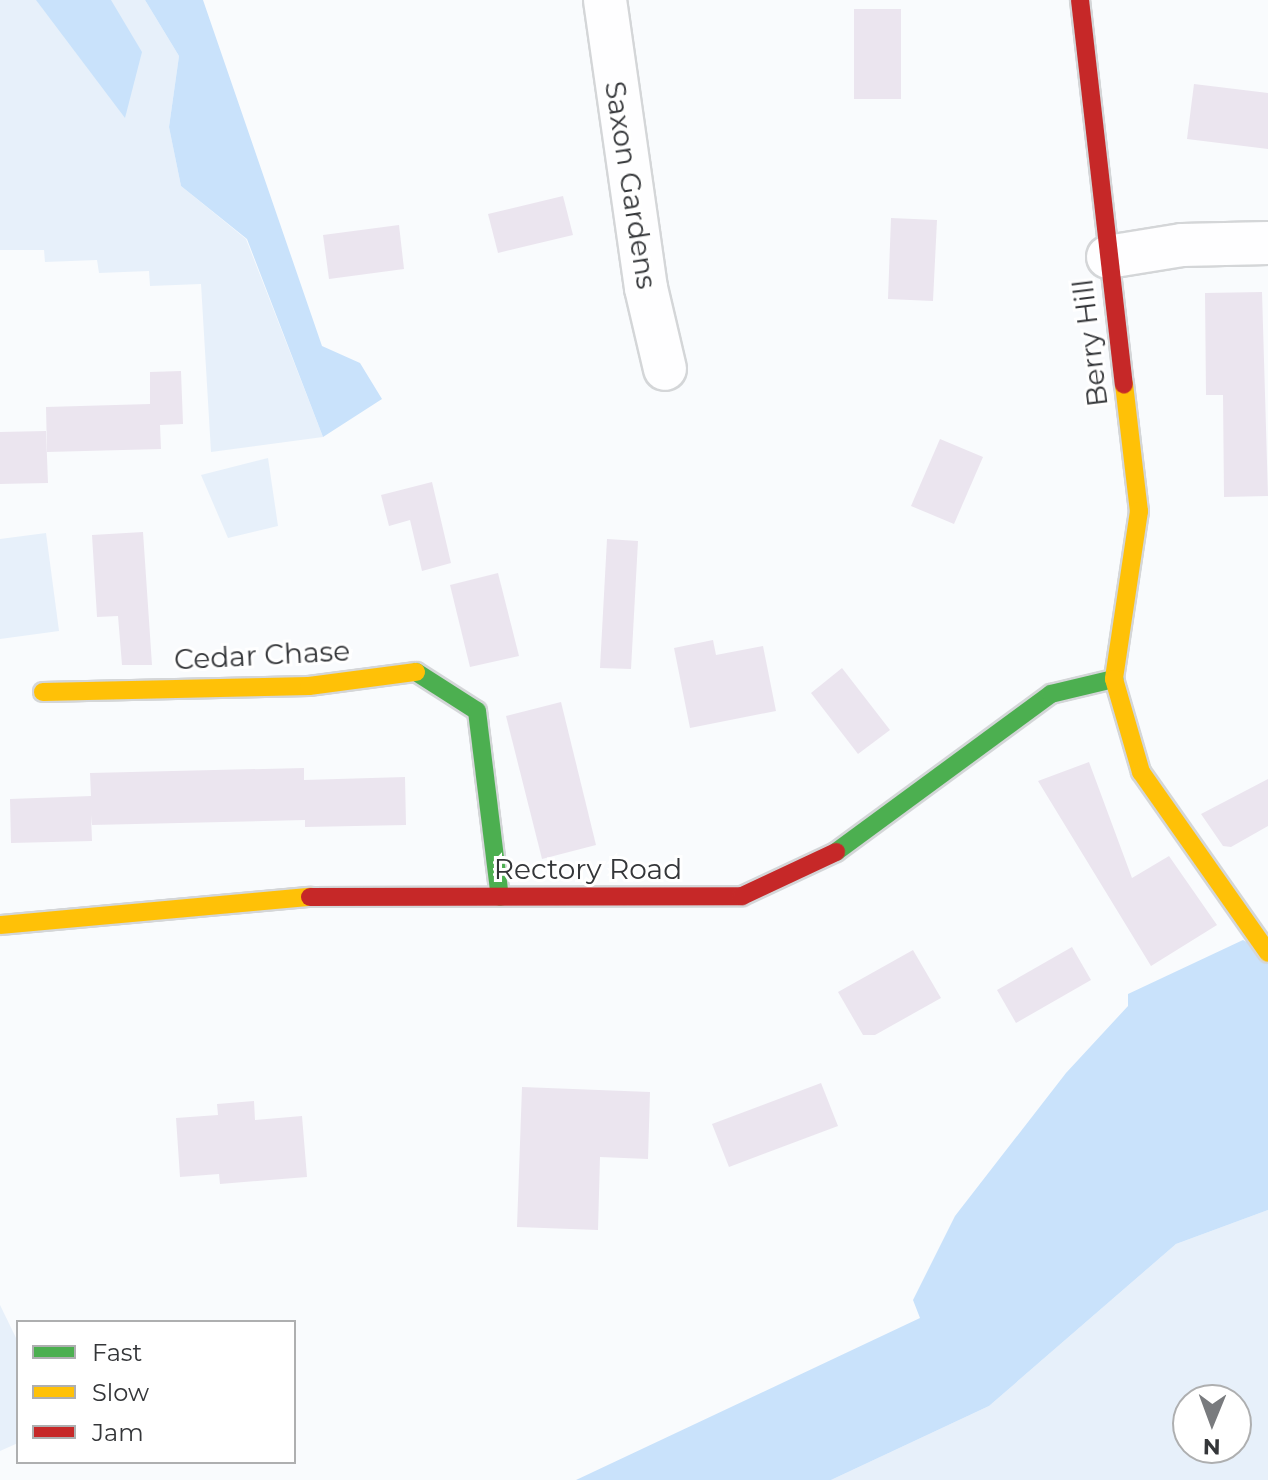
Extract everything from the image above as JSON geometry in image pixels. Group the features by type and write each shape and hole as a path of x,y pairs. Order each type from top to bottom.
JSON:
{"street":[{"name":"Saxon Gardens","path":"605,0 646,288 665,369"},
{"name":"Berry Hill","path":"1080,0 1139,511 1114,679"},
{"path":"1108,257 1182,245 1268,243"},
{"name":"Cedar Chase","path":"43,692 309,686 413,670 477,711 500,897"},
{"path":"1114,679 1141,772 1268,953"},
{"name":"Rectory Road","path":"0,925 310,897 742,896 849,846 1051,694 1114,679"}],"shaded area":[{"path":"0,0 145,0 179,56 169,127 181,186 246,239 323,437 211,452 201,284 150,286 149,271 99,273 97,260 45,262 44,250 0,250"},
{"path":"36,0 111,0 142,52 125,118"},
{"path":"145,0 203,0 322,346 360,363 382,399 323,437 247,239 181,186 169,127 179,56"},
{"path":"268,458 278,526 228,538 201,475"},
{"path":"46,533 59,631 0,639 0,539"},
{"path":"1243,940 1268,954 1268,1210 1176,1244 989,1406 831,1480 576,1480 920,1318 913,1300 955,1216 1066,1073 1128,1006 1128,994"},
{"path":"1268,1210 1268,1480 831,1480 989,1406 1176,1244"},
{"path":"0,1305 16,1338 16,1444 0,1451"}],"building":[{"path":"854,9 901,9 901,99 854,99"},
{"path":"1194,84 1268,93 1268,149 1187,139"},
{"path":"563,196 573,235 498,253 488,214"},
{"path":"891,218 937,220 933,301 888,299"},
{"path":"399,225 404,269 329,279 323,235"},
{"path":"1262,292 1268,496 1224,497 1223,395 1206,395 1205,293"},
{"path":"181,371 183,424 160,425 161,449 47,452 46,407 150,404 150,372"},
{"path":"46,431 48,483 0,484 0,432"},
{"path":"940,439 983,457 954,524 911,506"},
{"path":"432,482 451,563 422,571 410,520 389,526 381,495"},
{"path":"143,532 152,665 122,665 118,616 97,617 92,535"},
{"path":"607,539 638,541 631,669 600,668"},
{"path":"498,573 519,656 470,667 450,585"},
{"path":"713,640 716,655 763,646 776,711 690,728 674,648"},
{"path":"842,668 890,730 858,754 811,693"},
{"path":"561,702 596,845 542,859 506,716"},
{"path":"1089,762 1132,878 1169,856 1217,925 1151,966 1038,781"},
{"path":"304,768 304,780 405,777 406,825 305,827 305,820 92,825 91,815 92,841 11,843 10,799 91,796 90,773"},
{"path":"1268,779 1268,826 1231,847 1223,846 1201,814"},
{"path":"1072,947 1091,980 1016,1023 997,990"},
{"path":"913,950 941,998 875,1035 863,1035 838,992"},
{"path":"821,1083 838,1126 729,1167 712,1124"},
{"path":"522,1087 650,1092 648,1159 600,1157 598,1230 517,1227"},
{"path":"254,1101 255,1120 302,1116 307,1177 220,1184 219,1174 180,1177 176,1118 218,1115 217,1104"}],"traffic: fast":[{"path":"416,672 477,711 500,897"},
{"path":"836,852 1051,694 1114,679"}],"traffic: slow":[{"path":"1124,384 1139,511 1114,679 1141,772 1268,953"},
{"path":"43,692 309,686 416,672"},
{"path":"0,925 310,897"}],"traffic: jam":[{"path":"1080,0 1124,384"},
{"path":"310,897 742,896 836,852"}]}
